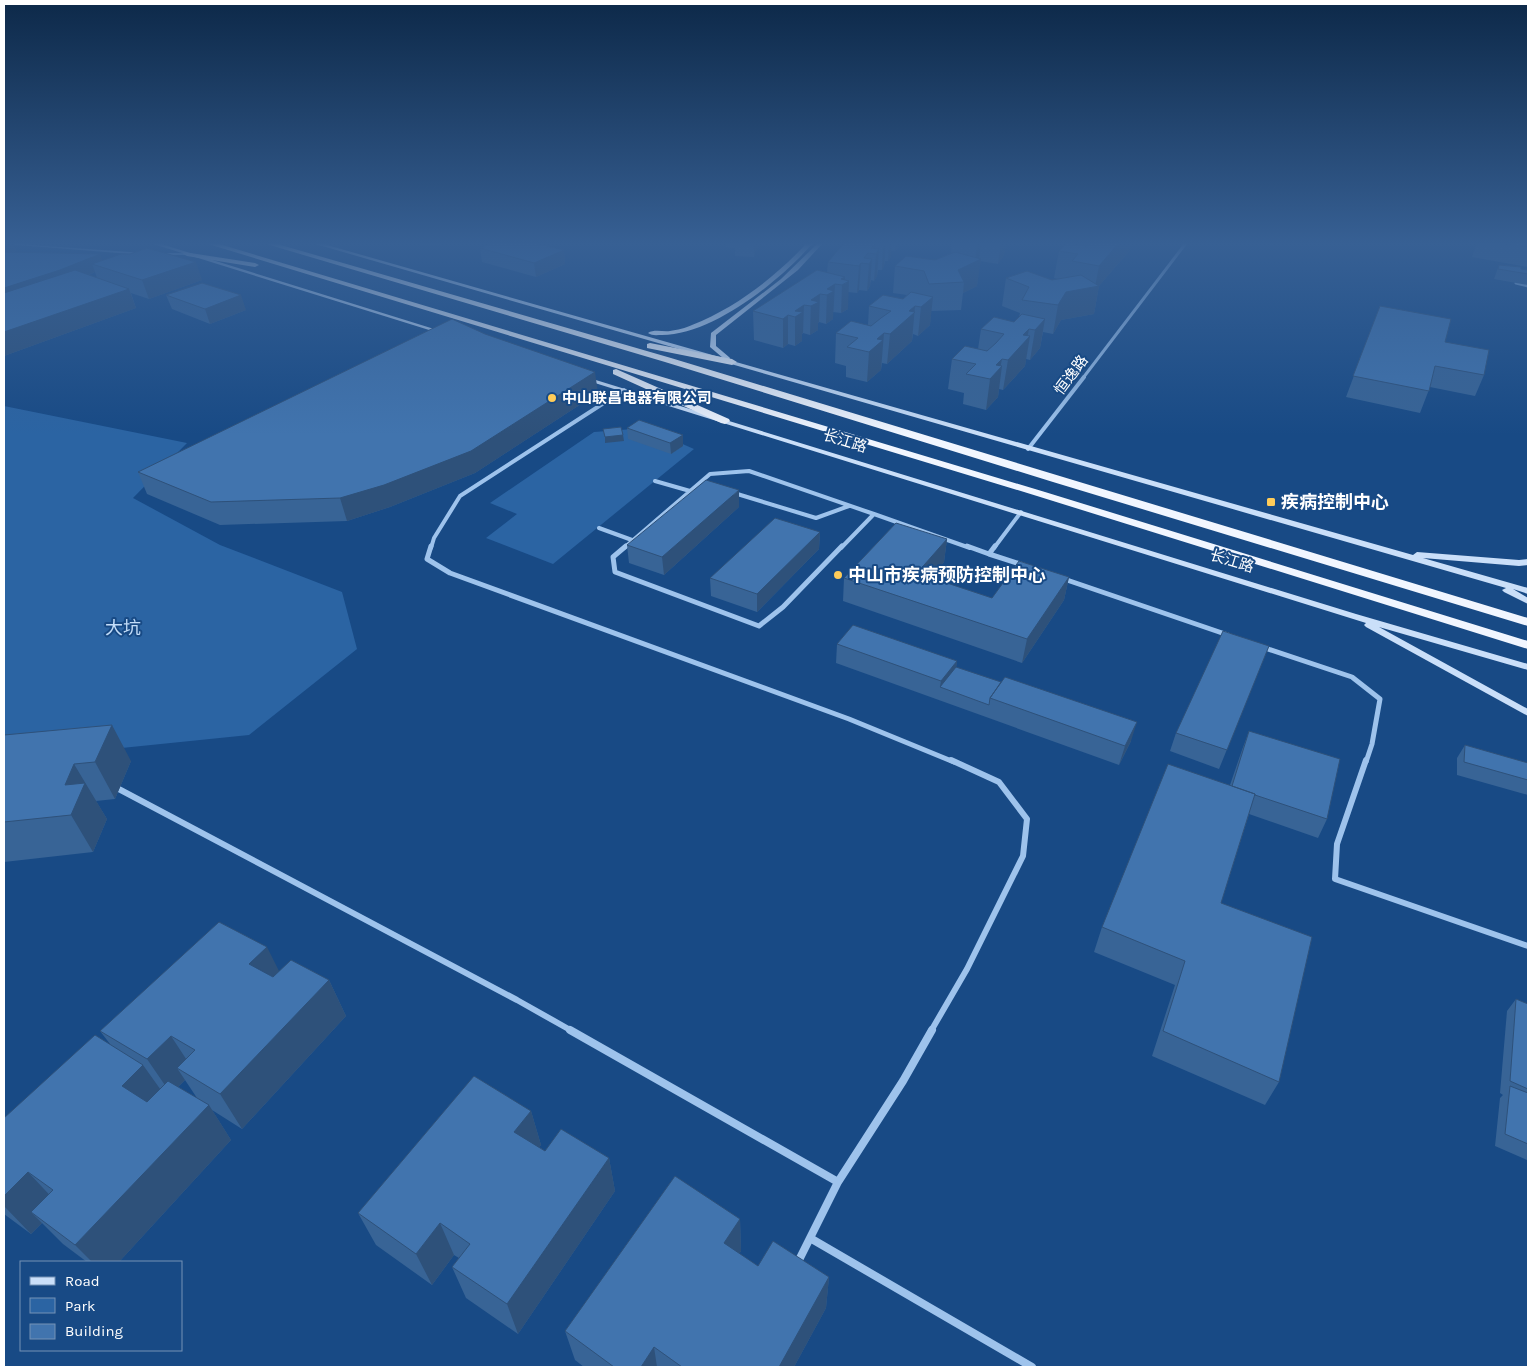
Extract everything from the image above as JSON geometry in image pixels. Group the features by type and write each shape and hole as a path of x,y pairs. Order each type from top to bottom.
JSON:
{"highway":[{"name":"长江路","path":"423,307 1040,494 1528,645"},
{"name":"长江路","path":"486,307 1528,622"},
{"path":"548,325 573,326 691,355 732,362"},
{"path":"594,358 621,375 725,421"}],"main road":[{"path":"359,307 456,337"},
{"path":"543,307 1028,449 1528,592"},
{"path":"607,325 661,335 709,322 733,307"},
{"path":"732,362 713,347 713,334 749,307"},
{"name":"长江路","path":"577,376 1353,616 1528,667"},
{"path":"1396,553 1519,563 1528,562"},
{"path":"1482,578 1528,601"},
{"path":"1353,616 1528,714"},
{"path":"1450,644 1528,660"}],"street":[{"name":"恒逸路","path":"1028,449 1137,307"},
{"path":"624,390 460,496 434,538 428,559 450,573 849,720 958,763 999,782 1026,819 1023,856 967,969 903,1081 838,1182 792,1273"},
{"path":"874,514 783,606 759,626 615,572 613,557 710,474 750,471 1026,566"},
{"path":"656,481 690,491"},
{"path":"700,482 710,485"},
{"path":"728,491 816,518 850,506"},
{"path":"989,554 1021,512"},
{"path":"599,528 632,540"},
{"path":"1054,576 1231,636"},
{"path":"1259,646 1352,678 1380,699 1372,744 1337,844 1335,879 1528,946"},
{"path":"109,783 517,1000 838,1182"},
{"path":"810,1238 1032,1367"}],"green space":[{"name":"大坑","path":"4,406 187,443 133,498 220,545 342,592 357,649 249,735 4,760"},
{"path":"646,428 694,449 553,564 486,538 517,514 490,503 594,432"}],"building":[{"path":"4,307 77,307 4,332"},
{"path":"759,307 801,307 795,311 803,312 795,317 788,315 783,319 753,311"},
{"path":"873,307 914,307 909,311 915,312 890,334 884,333 877,339 883,340 869,352 847,347 858,338 836,333 851,321 871,326 891,311"},
{"path":"1380,307 1451,319 1445,342 1489,350 1484,375 1435,366 1429,391 1353,376"},
{"path":"1022,314 1045,319 1035,330 1029,329 1023,335 1030,336 1008,360 1002,359 996,365 1002,366 990,379 966,374 976,364 952,359 965,346 987,351 996,343 1004,334 981,329 994,317 1014,322"},
{"path":"452,319 485,334 595,372 471,451 384,485 340,498 211,502 138,472"},
{"path":"639,420 683,435 670,443 627,428"},
{"path":"621,427 623,435 605,437 603,429"},
{"path":"706,480 739,490 662,557 627,545"},
{"path":"775,518 820,532 757,594 710,578"},
{"path":"896,523 947,539 917,573 992,598 1019,561 1069,577 1027,639 844,578"},
{"path":"853,625 957,661 941,681 837,644"},
{"path":"1223,631 1269,646 1227,750 1176,733"},
{"path":"956,667 1001,682 990,698 989,705 940,687"},
{"path":"1005,677 1137,722 1125,746 990,698"},
{"path":"112,725 95,762 74,764 65,785 85,783 71,815 4,822 4,735"},
{"path":"1249,731 1340,759 1327,819 1232,786"},
{"path":"1465,745 1528,763 1528,780 1464,762"},
{"path":"1168,764 1255,794 1221,903 1312,937 1279,1082 1163,1031 1185,961 1102,927"},
{"path":"219,922 267,947 249,964 273,977 291,960 329,980 220,1094 177,1068 195,1050 171,1036 147,1059 100,1031"},
{"path":"1516,999 1528,1004 1528,1089 1510,1081"},
{"path":"95,1035 143,1065 122,1086 147,1102 168,1081 209,1105 75,1245 31,1212 53,1190 28,1172 4,1196 4,1118"},
{"path":"474,1076 531,1111 514,1132 545,1151 561,1129 609,1158 507,1304 452,1267 470,1244 440,1223 416,1254 358,1213"},
{"path":"1510,1086 1528,1093 1528,1144 1505,1134"},
{"path":"675,1176 740,1219 724,1243 758,1266 773,1241 829,1277 779,1367 682,1367 654,1347 641,1367 614,1367 565,1331"}],"place":[{"name":"中山联昌电器有限公司","path":"552,398"},
{"name":"疾病控制中心","path":"1271,502"},
{"name":"中山市疾病预防控制中心","path":"838,575"}]}
